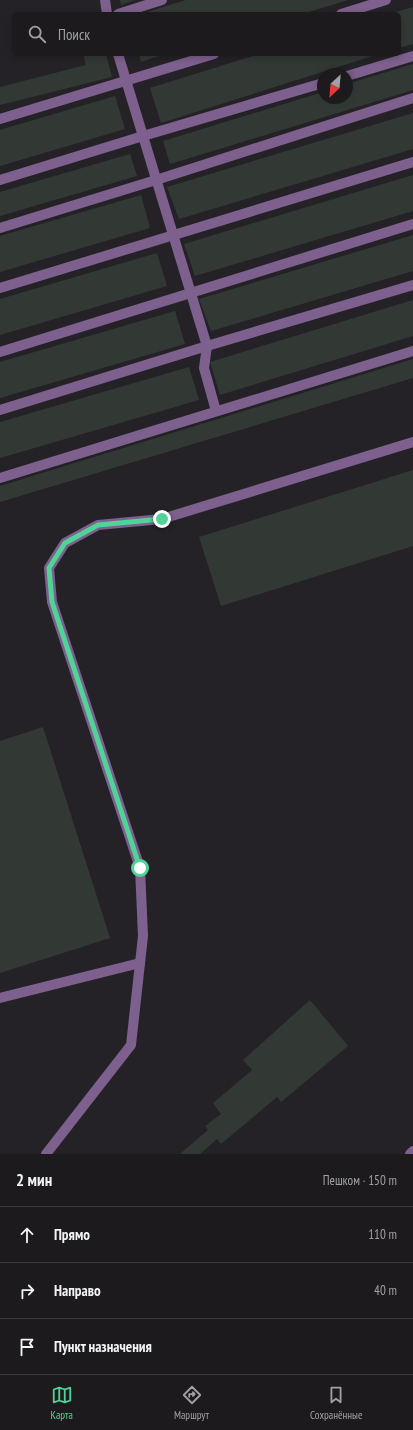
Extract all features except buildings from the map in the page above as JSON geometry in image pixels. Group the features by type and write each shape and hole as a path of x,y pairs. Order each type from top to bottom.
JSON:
{"street":[{"path":"105,0 108,12"},
{"path":"124,12 162,0"},
{"path":"347,12 386,0"},
{"path":"119,56 208,346 204,368 216,411"},
{"path":"0,119 208,56"},
{"path":"353,74 413,56"},
{"path":"0,180 317,85"},
{"path":"0,228 413,98"},
{"path":"0,288 413,162"},
{"path":"0,352 413,224"},
{"path":"0,410 413,285"},
{"path":"0,478 413,351"},
{"path":"46,1154 131,1045 143,936 140,868 52,602 49,568 65,543 98,525 162,519 413,442"},
{"path":"0,998 140,963"},
{"path":"410,1154 413,1151"}],"route":[{"path":"140,868 52,602 49,568 65,543 98,525 162,519"}]}
